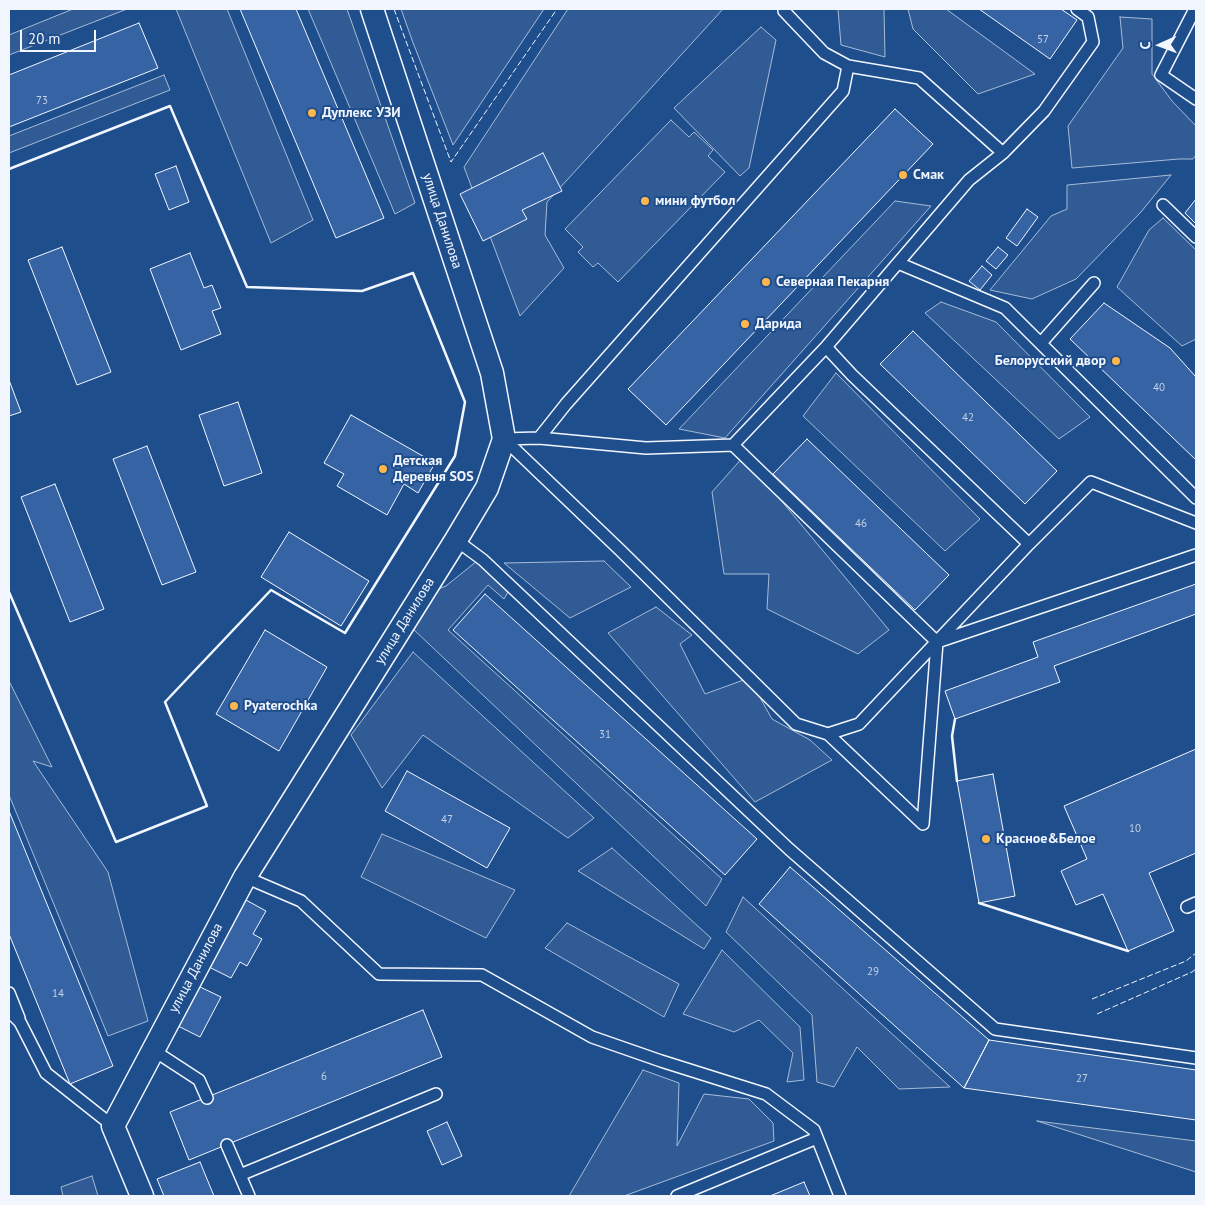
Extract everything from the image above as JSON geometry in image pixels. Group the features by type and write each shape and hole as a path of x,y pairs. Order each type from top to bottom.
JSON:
{"street":[{"name":"улица Данилова","path":"113,1126 245,877 487,488 504,439 492,373 372,9"},
{"path":"113,1126 142,1196"}],"lane":[{"path":"504,439 539,438 646,448 733,445 826,347 969,180 1003,153 1044,111 1093,42 1088,17 1077,9"},
{"path":"1195,9 1161,75 1196,99"},
{"path":"783,10 824,53 848,66 919,78 1003,153"},
{"path":"539,438 566,404 843,91 848,66"},
{"path":"1164,205 1196,237"},
{"path":"898,263 1006,308 1196,498"},
{"path":"1041,343 1094,284"},
{"path":"826,347 852,375 1029,544"},
{"path":"504,439 620,550 796,724 828,734 922,824 936,642"},
{"path":"733,445 936,642"},
{"path":"828,734 859,724 1029,544 1091,482 1196,523"},
{"path":"456,540 483,560 789,849 995,1030 1196,1058"},
{"path":"936,642 1196,555"},
{"path":"245,877 301,901 379,974 482,975 592,1037 766,1094 814,1130 840,1196"},
{"path":"9,993 20,1022 46,1073 113,1126"},
{"path":"9,1011 20,1022"},
{"path":"153,1050 199,1080 207,1098"},
{"path":"240,1175 436,1094"},
{"path":"677,1196 817,1138"},
{"path":"227,1145 249,1196"}],"shaded area":[{"path":"73,9 127,9 9,55 9,35"},
{"path":"176,9 227,9 313,220 271,243"},
{"path":"308,9 347,9 415,203 395,214"},
{"path":"401,9 544,9 453,145 412,40"},
{"path":"568,9 723,9 547,202 545,235 564,268 520,316 464,167"},
{"path":"838,9 884,9 885,57 841,45"},
{"path":"908,9 946,9 1035,74 978,94 913,29"},
{"path":"1120,17 1152,19 1152,74 1172,101 1196,126 1196,155 1193,159 1072,168 1068,126 1123,48"},
{"path":"761,27 776,40 749,168 740,176 674,108"},
{"path":"164,75 170,90 9,153 9,136"},
{"name":"мини футбол","path":"671,120 689,137 694,132 713,150 708,156 725,172 618,282 598,263 593,267 578,252 583,247 565,229"},
{"path":"1171,175 1141,212 1076,279 1032,299 990,290 1051,216 1067,209 1067,185"},
{"path":"895,201 931,206 725,438 679,429"},
{"path":"1163,218 1196,250 1196,339 1182,346 1117,287 1149,230"},
{"path":"941,302 996,322 1090,417 1059,439 925,313"},
{"path":"836,373 980,519 945,551 803,416"},
{"path":"744,456 889,630 858,654 767,609 769,574 724,574 712,492"},
{"path":"477,561 509,590 504,599 488,585 448,630 722,879 706,906 412,628 433,591 446,586"},
{"path":"604,561 631,587 570,618 504,563"},
{"path":"656,607 692,635 680,644 705,694 749,678 772,719 810,740 832,760 755,802 608,633"},
{"path":"413,652 594,818 568,838 423,735 382,788 351,735"},
{"path":"9,681 52,767 33,761 108,872 148,1021 108,1036 9,795"},
{"path":"382,834 515,890 486,938 361,877"},
{"path":"612,848 711,938 704,949 578,871"},
{"path":"743,897 950,1087 899,1089 857,1047 834,1087 817,1082 812,1015 726,932"},
{"path":"567,923 679,984 664,1017 545,948"},
{"path":"722,950 800,1027 804,1080 787,1082 793,1053 759,1020 734,1032 683,1014"},
{"path":"643,1070 679,1083 677,1146 704,1094 749,1099 773,1123 774,1141 624,1196 569,1196"},
{"path":"1037,1121 1196,1141 1196,1172"},
{"path":"92,1176 98,1196 63,1196 61,1187"}],"building":[{"name":"Дуплекс УЗИ","path":"240,9 296,9 384,218 336,238"},
{"path":"979,9 1061,9 1077,20 1050,59"},
{"path":"139,23 158,68 9,127 9,75"},
{"name":"Северная Пекарня","path":"895,109 933,144 666,425 628,389"},
{"path":"543,153 562,191 522,210 527,219 483,241 460,194"},
{"path":"176,166 189,202 169,210 155,174"},
{"path":"1196,199 1196,224 1185,213"},
{"path":"1027,209 1038,217 1017,246 1006,238"},
{"path":"62,247 111,372 77,385 28,260"},
{"path":"998,247 1008,255 996,269 986,261"},
{"path":"190,253 204,288 212,285 221,308 212,311 221,334 181,350 150,269"},
{"path":"982,266 992,275 980,290 969,281"},
{"path":"1104,303 1170,348 1196,377 1196,460 1070,339"},
{"path":"913,331 1057,471 1025,504 880,364"},
{"path":"9,380 21,412 9,416"},
{"path":"238,402 262,473 224,486 199,415"},
{"name":"Детская Деревня SOS","path":"351,415 435,463 418,493 404,484 387,515 337,486 344,474 324,463"},
{"path":"807,439 949,575 915,610 773,474"},
{"path":"147,446 196,572 162,585 113,459"},
{"path":"55,484 104,609 70,622 21,497"},
{"path":"289,532 369,581 341,626 261,577"},
{"path":"1196,584 1196,614 1054,666 1060,682 955,719 945,691 1038,657 1033,642"},
{"path":"485,594 757,839 725,875 453,630"},
{"path":"265,630 327,667 279,751 216,714"},
{"path":"1196,749 1196,853 1149,873 1174,931 1128,951 1103,894 1076,905 1061,871 1087,859 1064,806"},
{"path":"407,771 510,828 487,868 385,811"},
{"name":"Красное&Белое","path":"993,774 1015,896 979,903 957,781"},
{"path":"9,811 113,1066 70,1084 9,934"},
{"path":"790,867 989,1040 964,1088 759,904"},
{"path":"246,900 266,911 253,934 262,939 247,966 240,962 231,978 209,967 226,926 231,928"},
{"path":"194,984 221,997 200,1037 174,1024"},
{"path":"423,1010 442,1057 189,1160 170,1112"},
{"path":"989,1040 1196,1070 1196,1120 964,1088"},
{"path":"447,1122 462,1156 442,1165 427,1131"},
{"path":"200,1162 214,1196 164,1196 157,1179"},
{"path":"804,1182 810,1196 770,1196"}],"fence":[{"path":"394,9 451,162 557,9"},
{"path":"1092,999 1186,961 1196,953"},
{"path":"1097,1014 1196,969"}],"wall":[{"path":"9,169 170,106 247,287 362,291 413,273 465,402 455,456 345,633 271,590 165,702 207,806 116,842 9,592"},
{"path":"955,719 952,736 957,781"},
{"path":"979,903 1128,951"}],"place":[{"name":"Дуплекс УЗИ","path":"312,113"},
{"name":"Смак","path":"903,175"},
{"name":"мини футбол","path":"645,201"},
{"name":"Северная Пекарня","path":"766,282"},
{"name":"Дарида","path":"745,324"},
{"name":"Белорусский двор","path":"1116,361"},
{"name":"Детская Деревня SOS","path":"383,469"},
{"name":"Pyaterochka","path":"234,706"},
{"name":"Красное&Белое","path":"986,839"}]}
